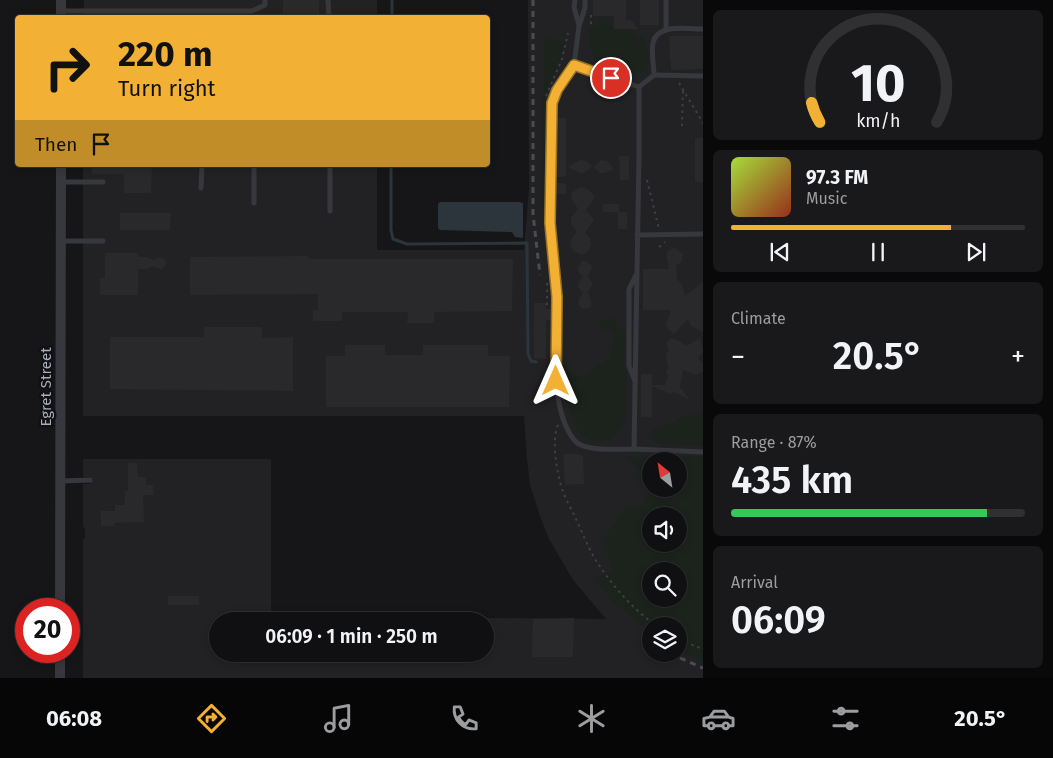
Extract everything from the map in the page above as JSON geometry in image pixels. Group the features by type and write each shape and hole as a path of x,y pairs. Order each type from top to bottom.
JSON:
{"street":[{"name":"Egret Street","path":"60,598 61,167"},
{"path":"60,663 60,678"}],"lane":[{"path":"61,9 252,11 265,5 265,0"},
{"path":"328,0 329,15"},
{"path":"574,0 579,26"},
{"path":"585,0 585,8 579,26 574,65 557,90 552,103 550,223 557,297 556,381 562,415 576,443 588,448 703,452"},
{"path":"666,0 666,29"},
{"path":"654,75 653,43 657,34 666,29 703,29"},
{"path":"574,65 638,87"},
{"path":"638,87 654,75 703,76"},
{"path":"634,449 639,156 638,87"},
{"path":"201,188 202,167"},
{"path":"254,167 254,203"},
{"path":"330,167 330,211"},
{"path":"61,182 103,182"},
{"path":"637,235 703,234"},
{"path":"61,241 103,241"},
{"path":"60,481 90,480"}],"path":[{"path":"671,83 687,83"},
{"path":"679,83 703,123"},
{"path":"682,126 683,90"},
{"path":"645,172 659,229"},
{"path":"562,415 554,432 555,454 562,490 600,567 633,606 646,617"},
{"path":"687,643 703,649"}],"shaded area":[{"path":"84,0 377,0 377,15 84,15"},
{"path":"528,0 703,0 703,678 83,678 83,539 85,538 85,528 83,527 83,484 90,484 89,477 83,477 83,459 271,459 271,612 209,612 209,662 494,662 494,618 606,619 573,580 549,539 530,485 524,416 83,416 83,167 377,167 377,250 524,250 529,188"},
{"path":"600,15 604,15 614,29 632,29 639,39 643,36 649,54 647,68 644,72 621,73 607,68 595,59 591,49 589,28 599,25"},
{"path":"549,37 559,42 565,42 561,59 545,96 545,208 542,212 544,44"},
{"path":"440,202 523,203 523,238 515,237 512,232 440,230 438,228 438,204"},
{"path":"615,319 618,329 625,330 624,367 627,371 625,422 610,439 602,441 590,440 581,434 575,426 571,415 564,368 575,377 587,375 610,356 614,337 610,329 600,329 600,320"},
{"path":"703,412 703,446 659,444 654,440 650,430 677,422 677,418"},
{"path":"688,456 703,456 703,661 687,654 687,617 642,617 642,626 612,601 593,578 614,573 602,541 626,507 643,504 646,498 688,498"},
{"path":"624,457 642,457 642,474"}],"building":[{"path":"283,0 319,0 319,15 283,15"},
{"path":"593,0 626,0 626,20 631,20 638,29 614,29 614,16 593,16"},
{"path":"640,0 659,0 659,25 640,25"},
{"path":"669,36 703,36 703,69 671,70"},
{"path":"556,118 566,118 566,176 555,178"},
{"path":"695,138 703,138 703,182 695,182"},
{"path":"619,156 629,156 629,180 620,180"},
{"path":"580,160 587,161 592,167 582,174 568,167"},
{"path":"601,160 607,161 614,169 600,173 594,167"},
{"path":"92,167 152,167 151,193 124,193 124,174 92,174"},
{"path":"555,182 566,184 566,194 555,194"},
{"path":"581,187 589,190 595,197 586,210 594,220 585,233 590,238 591,245 588,251 582,255 573,251 570,243 577,232 571,223 571,218 578,209 572,200 571,193"},
{"path":"603,204 619,204 619,212 603,212"},
{"path":"618,212 627,212 627,229 618,229"},
{"path":"120,213 171,213 170,230 120,230"},
{"path":"675,248 683,254 682,261 676,266 677,279 682,284 685,296 703,282 703,332 691,326 688,319 674,334 668,329 666,324 671,310 643,310 643,269 669,269 666,254 670,249"},
{"path":"105,253 138,253 138,257 146,257 153,260 160,257 166,260 166,264 161,269 152,266 147,269 138,269 138,295 100,295 100,278 105,278"},
{"path":"308,256 308,259 513,259 512,311 434,312 434,323 407,323 408,312 342,312 342,321 313,321 313,310 318,310 318,294 190,295 190,257"},
{"path":"583,260 591,264 592,268 588,276 593,285 588,292 592,304 590,308 585,309 581,308 578,304 583,293 578,287 583,277 579,273 578,268"},
{"path":"534,303 546,303 546,309 553,309 552,320 546,320 546,359 534,358"},
{"path":"204,327 262,327 262,338 293,337 293,391 110,389 110,337 204,337"},
{"path":"672,338 686,346 700,338 703,352 698,358 703,364 703,371 696,375 683,370 680,387 690,400 674,392 670,394 652,386 652,417 641,417 641,374 652,374 652,385 665,385 668,376 666,372 668,368 666,354 669,350 666,343"},
{"path":"345,345 385,345 385,355 423,355 423,345 488,345 488,356 510,356 509,407 326,407 326,356 345,356"},
{"path":"563,454 583,456 584,484 565,485"},
{"path":"128,463 137,463 138,477 146,477 146,485 153,485 154,495 143,495 144,522 114,523 114,526 101,526 101,511 115,511 115,505 125,505 125,491 128,491"},
{"path":"168,596 199,596 199,605 168,605"},
{"path":"574,618 573,657 532,657 533,619"}],"waterway":[{"path":"392,0 392,15"},
{"path":"391,167 391,230 393,239 407,244 527,243 528,354 531,361 536,362"}],"railway":[{"path":"533,0 533,214 540,275"},
{"path":"687,661 703,668"}],"route":[{"path":"556,381 557,297 550,223 552,103 557,90 574,65 611,78"}]}
